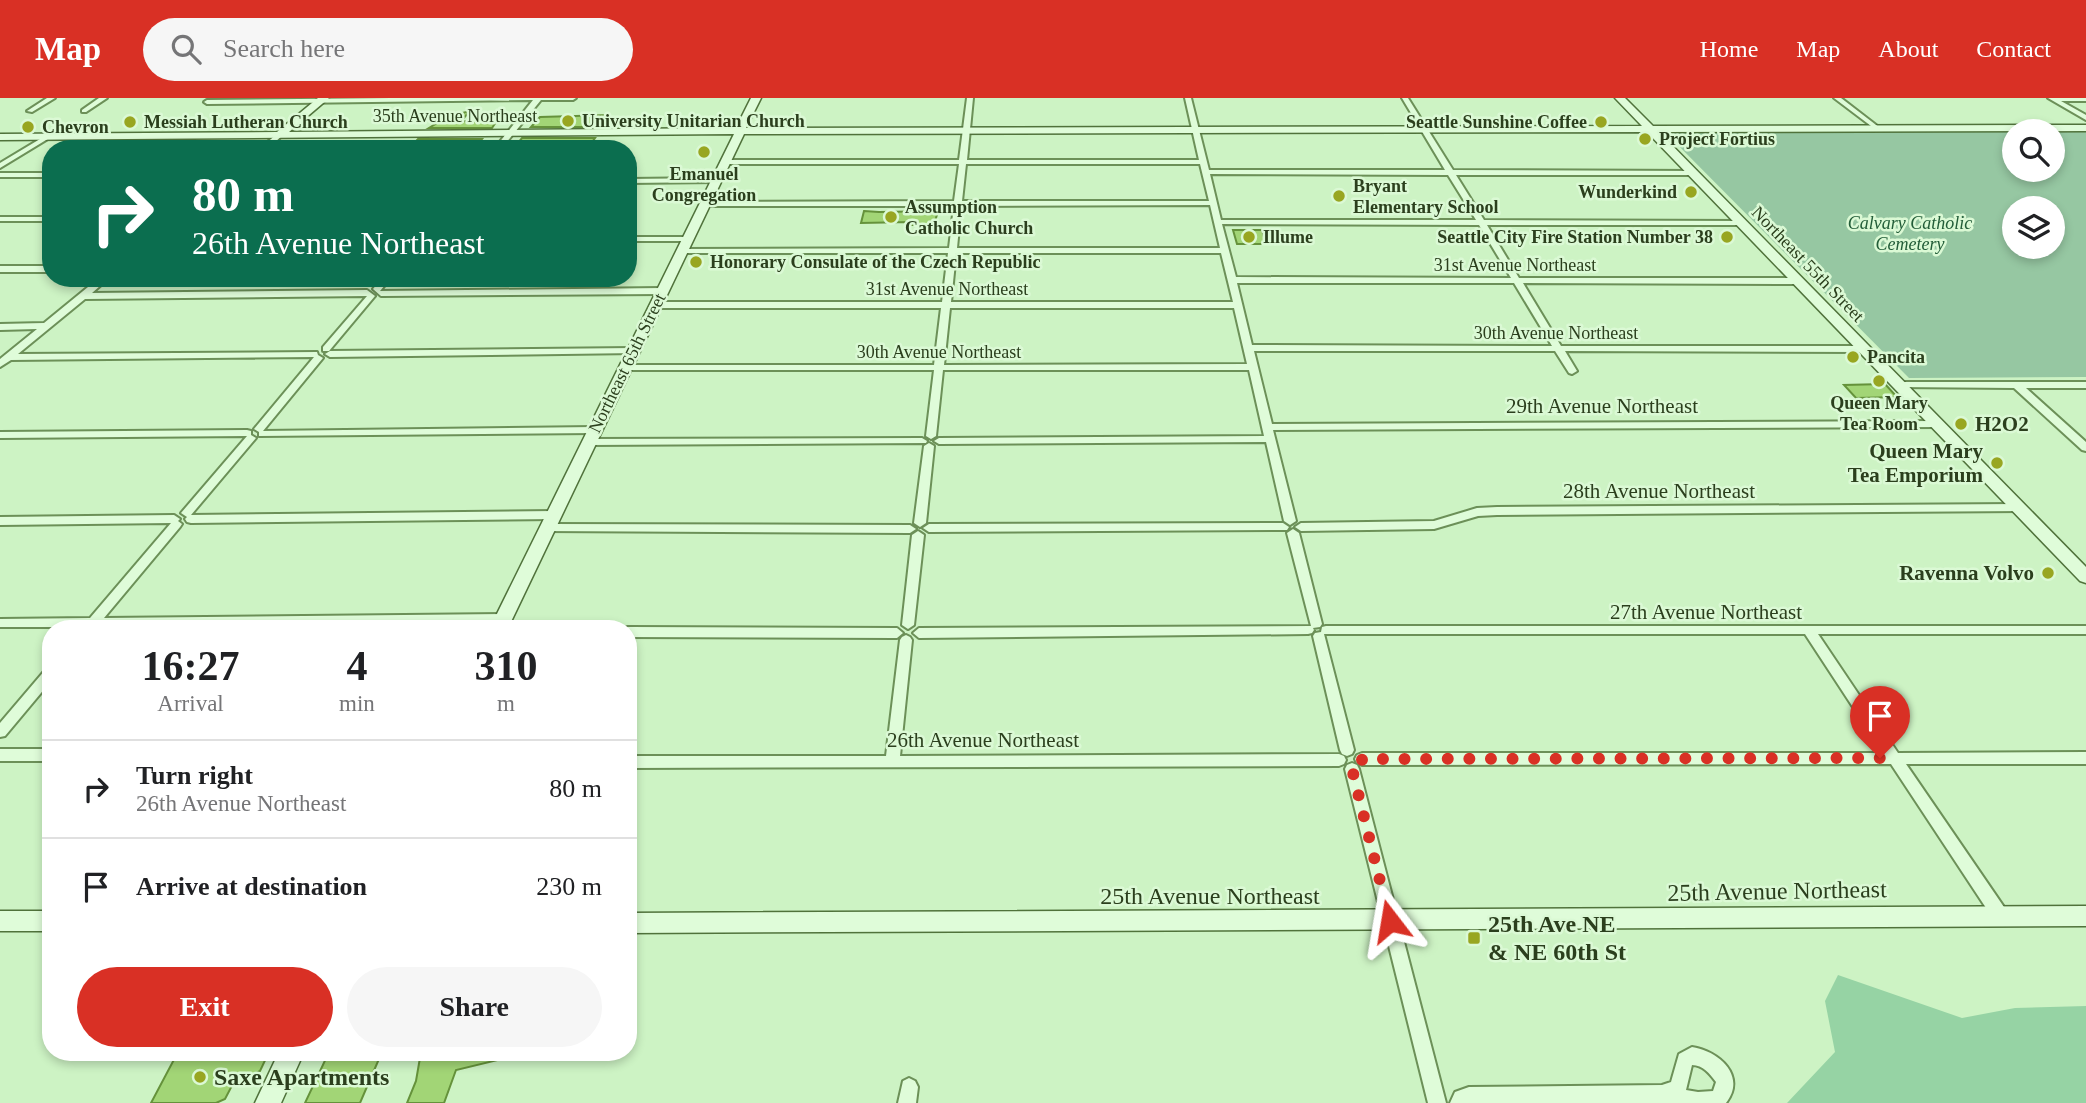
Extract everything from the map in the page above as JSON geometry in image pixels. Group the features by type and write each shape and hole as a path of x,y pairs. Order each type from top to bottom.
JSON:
{"main road":[{"name":"Northeast 65th Street","path":"502,620 756,98"},
{"name":"Northeast 55th Street","path":"1620,98 2086,577"},
{"path":"279,135 322,99"},
{"name":"35th Avenue Northeast","path":"0,137 739,131 2086,128"},
{"name":"25th Avenue Northeast","path":"637,923 2086,916"},
{"path":"0,921 42,921"},
{"path":"268,1103 288,1061"}],"street":[{"path":"30,111 52,98"},
{"path":"84,111 104,98"},
{"path":"207,102 573,98"},
{"path":"892,762 970,98"},
{"path":"1188,98 1317,630 1437,1103"},
{"path":"1405,98 1572,370"},
{"path":"1837,98 1877,128"},
{"path":"504,140 538,99"},
{"path":"2052,99 2086,99"},
{"path":"2052,99 2086,118"},
{"path":"273,140 279,135"},
{"path":"42,140 47,137"},
{"path":"0,166 42,140"},
{"path":"725,162 962,163 1452,173 1693,173"},
{"path":"0,175 42,175"},
{"path":"637,181 716,180"},
{"path":"705,204 1213,204"},
{"path":"0,219 42,219"},
{"path":"1218,222 1741,223"},
{"path":"637,240 685,245 953,251 1225,250"},
{"path":"0,269 42,269"},
{"name":"31st Avenue Northeast","path":"1232,280 1799,281"},
{"path":"0,364 94,287"},
{"path":"328,351 379,287"},
{"path":"84,296 662,291"},
{"name":"31st Avenue Northeast","path":"655,305 1238,305"},
{"path":"0,327 46,326"},
{"name":"30th Avenue Northeast","path":"1249,348 1864,349"},
{"path":"9,357 316,356 328,351 634,351"},
{"path":"261,431 316,356"},
{"name":"30th Avenue Northeast","path":"626,368 1253,367"},
{"path":"1899,385 2086,384"},
{"path":"2017,385 2086,448"},
{"name":"29th Avenue Northeast","path":"1268,426 1937,424"},
{"path":"0,435 249,436 261,431 930,441 1271,439"},
{"path":"189,516 249,436"},
{"name":"28th Avenue Northeast","path":"175,522 189,516 919,529 1292,527 1434,525 1477,512 1497,511 2019,508"},
{"path":"0,521 175,522"},
{"path":"95,620 175,522"},
{"path":"0,623 42,624"},
{"name":"27th Avenue Northeast","path":"637,632 2086,630"},
{"path":"1808,631 2000,915"},
{"path":"0,732 42,683"},
{"path":"0,755 42,755"},
{"name":"26th Avenue Northeast","path":"637,762 2086,758"},
{"path":"1459,1103 1461,1098 1468,1096 1662,1094"}],"green space":[{"name":"Calvary Catholic Cemetery","path":"1664,131 2002,131 2002,182 2065,182 2065,131 2086,132 2086,377 1909,378"},
{"path":"1838,975 1962,1018 2015,1008 2086,1006 2086,1103 1787,1103 1835,1052 1825,1001"}],"building":[{"path":"470,111 461,121 496,122 492,128 429,128 447,117"},
{"name":"University Unitarian Church","path":"609,115 602,127 531,127 540,117"},
{"path":"522,138 595,138 594,140 520,140"},
{"path":"418,139 482,139 481,140"},
{"name":"Assumption Catholic Church","path":"864,211 938,211 934,225 910,225 910,222 861,223"},
{"name":"Illume","path":"1233,230 1262,230 1266,244 1237,244"},
{"path":"1885,384 1897,397 1856,398 1844,385"},
{"name":"Saxe Apartments","path":"173,1061 265,1061 260,1071 250,1076 237,1076 225,1099 216,1103 151,1103"},
{"path":"325,1061 378,1061 360,1103 305,1103"},
{"path":"419,1061 493,1061 456,1070 444,1103 407,1103 416,1081"}],"place":[{"name":"University Unitarian Church","path":"568,121"},
{"name":"Messiah Lutheran Church","path":"130,122"},
{"name":"Seattle Sunshine Coffee","path":"1601,122"},
{"name":"Chevron","path":"28,127"},
{"name":"Project Fortius","path":"1645,139"},
{"name":"Emanuel Congregation","path":"704,152"},
{"name":"Wunderkind","path":"1691,192"},
{"name":"Bryant Elementary School","path":"1339,196"},
{"name":"Assumption Catholic Church","path":"891,217"},
{"name":"Illume","path":"1249,237"},
{"name":"Seattle City Fire Station Number 38","path":"1727,237"},
{"name":"Honorary Consulate of the Czech Republic","path":"696,262"},
{"name":"Pancita","path":"1853,357"},
{"name":"Queen Mary Tea Room","path":"1879,381"},
{"name":"H2O2","path":"1961,424"},
{"name":"Queen Mary Tea Emporium","path":"1997,463"},
{"name":"Ravenna Volvo","path":"2048,573"},
{"name":"25th Ave NE & NE 60th St","path":"1474,938"},
{"name":"Saxe Apartments","path":"200,1077"}],"route":[{"path":"1390,921 1352,769 1362,765 1362,759 1880,758"}]}
